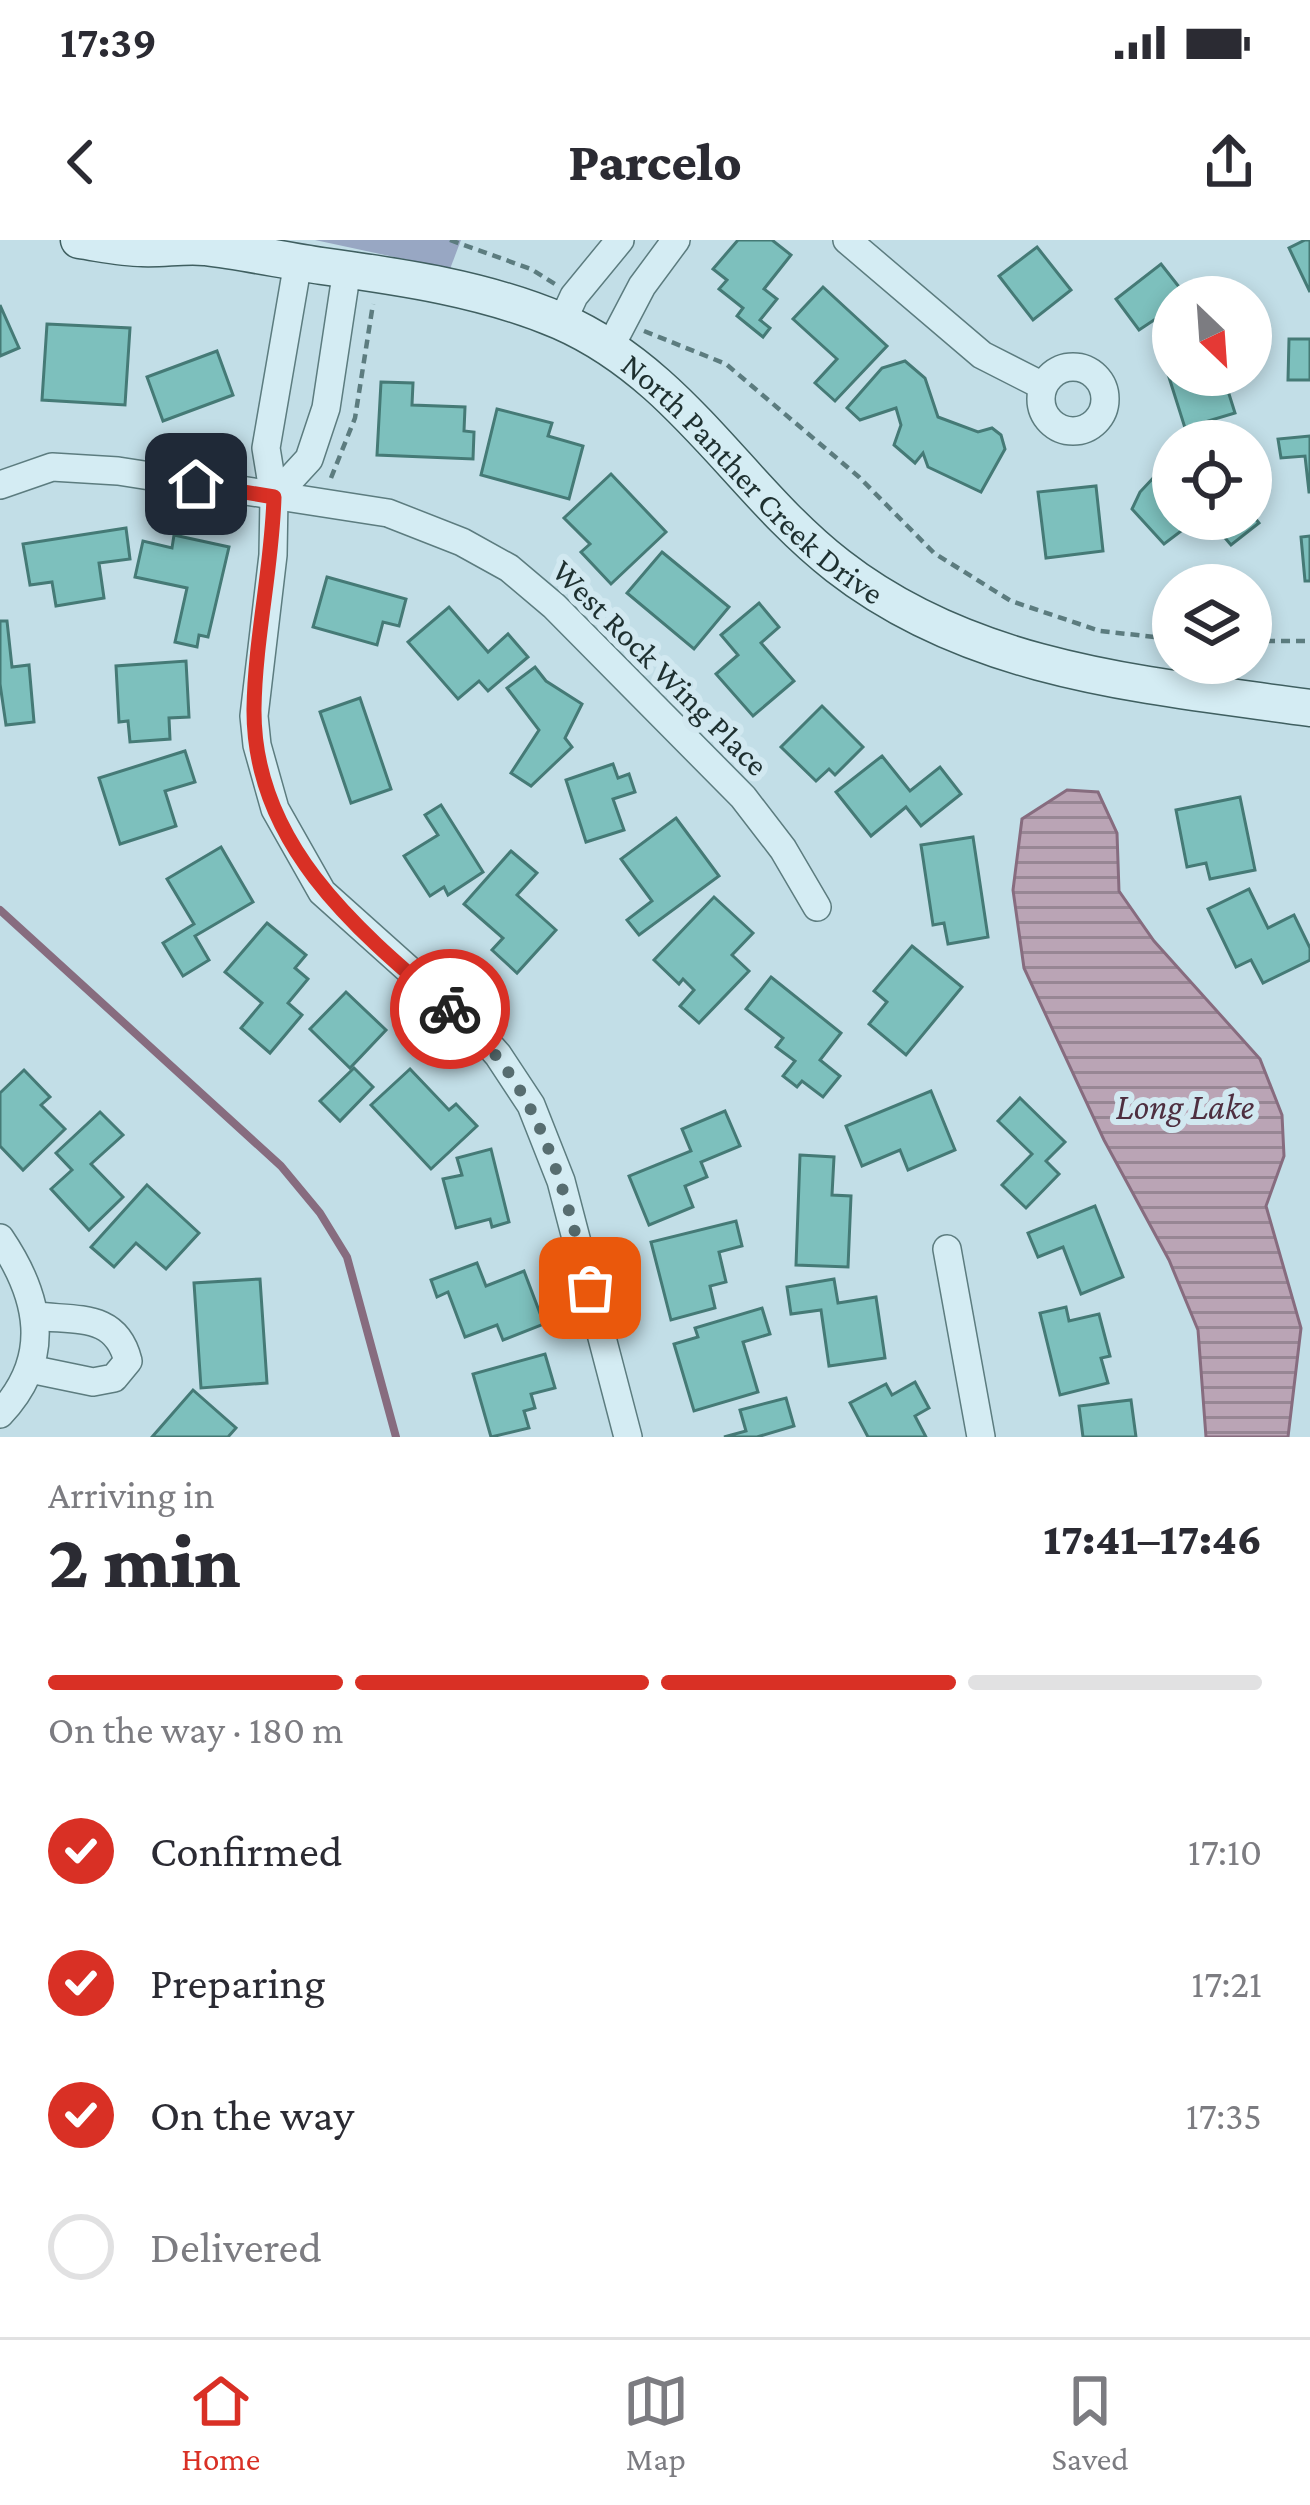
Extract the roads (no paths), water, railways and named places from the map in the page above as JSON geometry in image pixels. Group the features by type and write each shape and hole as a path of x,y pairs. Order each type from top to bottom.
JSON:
{"street":[{"name":"North Panther Creek Drive","path":"79,240 138,248 193,243 568,309 616,336 631,362 837,565 914,613 1004,655 1064,670 1310,708"},
{"path":"568,309 620,240"},
{"path":"616,336 642,286 676,240"},
{"path":"847,240 982,355 1043,386"},
{"path":"298,262 266,448 274,497 254,716 256,745 275,809 322,892 475,1029 498,1054 531,1105 561,1181 628,1437"},
{"path":"274,497 309,459 326,408 347,269"},
{"name":"West Rock Wing Place","path":"0,485 52,467 118,471 388,513 462,542 509,568 554,606 743,797 783,849 817,908"},
{"path":"0,1238 16,1261 36,1316 31,1369 0,1414"},
{"path":"947,1250 981,1437"},
{"path":"31,1369 93,1382 114,1378 128,1360 123,1338 106,1324 36,1316"}],"water":[{"name":"Long Lake","path":"1067,790 1098,792 1117,833 1119,891 1154,941 1260,1059 1282,1115 1284,1156 1266,1206 1301,1328 1288,1437 1206,1437 1198,1330 1169,1260 1104,1140 1024,968 1013,890 1022,819"}],"waterway":[{"path":"0,910 281,1166 320,1213 347,1257 396,1437"}]}
